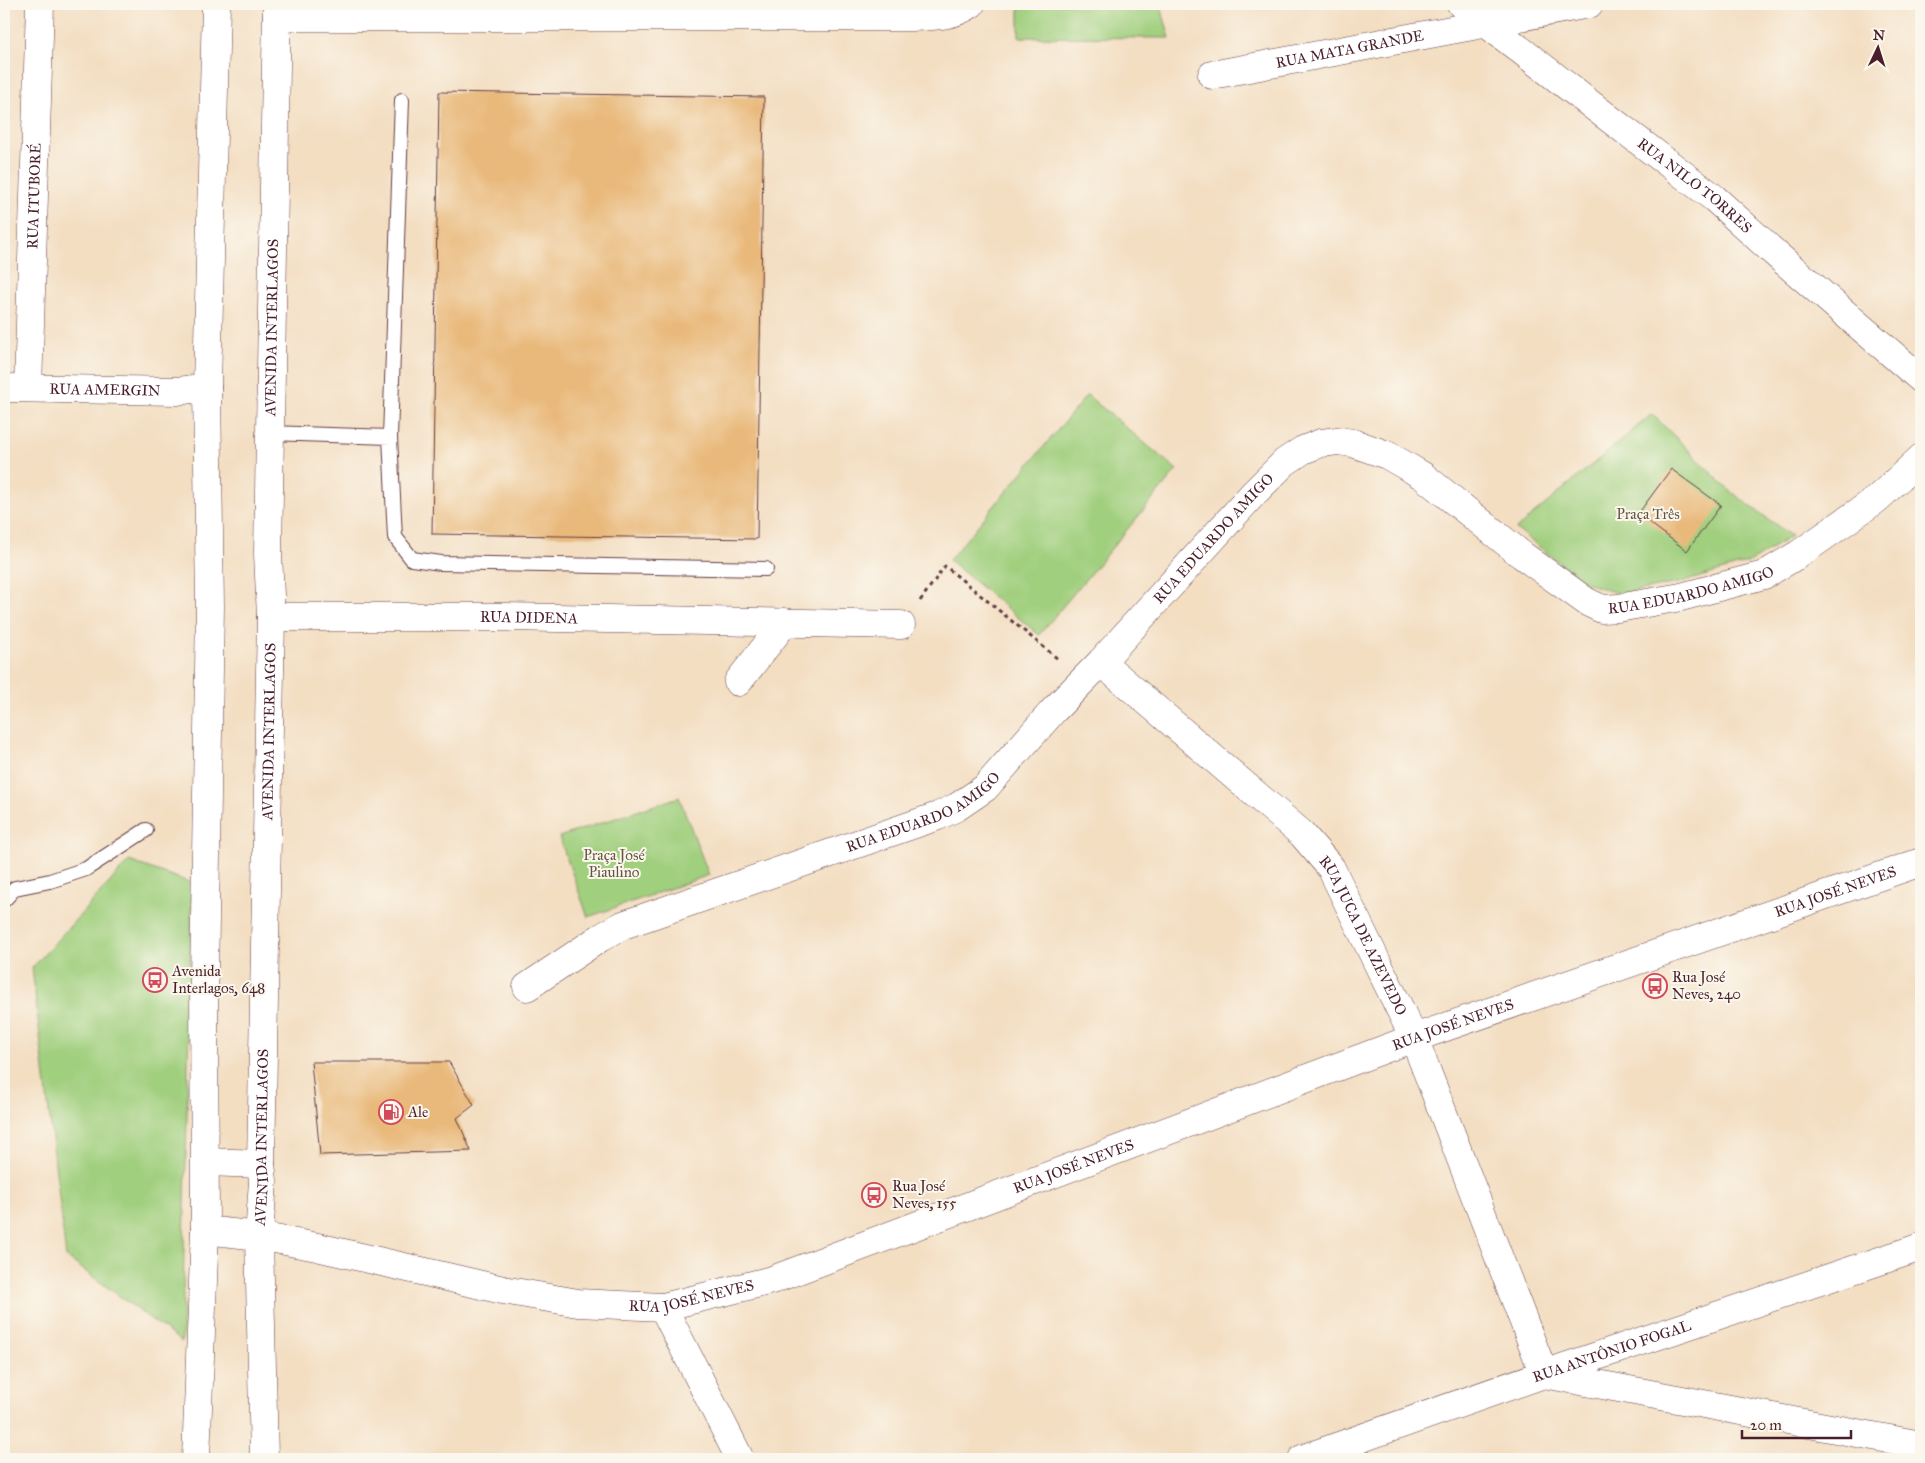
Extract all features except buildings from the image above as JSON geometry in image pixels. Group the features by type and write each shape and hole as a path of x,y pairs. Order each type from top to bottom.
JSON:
{"street":[{"name":"RUA ITUBORÉ","path":"16,388 40,4"},
{"path":"196,1459 206,1162 204,980 210,607 207,387 216,4"},
{"path":"277,10 909,17 949,14 962,10 971,4"},
{"name":"RUA NILO TORRES","path":"1461,4 1714,198 1778,256 1921,379"},
{"name":"RUA MATA GRANDE","path":"1212,75 1589,4"},
{"name":"AVENIDA INTERLAGOS","path":"264,1459 259,1236 262,1181 271,617 268,554 269,433 277,10"},
{"name":"RUA AMERGIN","path":"16,388 178,391 207,387"},
{"name":"RUA EDUARDO AMIGO","path":"527,986 623,925 957,808 985,788 1053,711 1272,475 1285,462 1304,450 1321,443 1338,441 1353,443 1387,455 1423,476 1522,556 1587,602 1602,609 1681,597 1764,575 1799,554 1877,499 1921,458"},
{"name":"RUA DIDENA","path":"271,617 506,617 902,625"},
{"path":"738,682 785,622"},
{"name":"RUA JUCA DE AZEVEDO","path":"1092,671 1302,834 1331,868 1414,1038 1544,1374"},
{"name":"RUA JOSÉ NEVES","path":"205,1230 259,1236 317,1247 503,1290 578,1303 663,1307 772,1280 1414,1038 1921,862"},
{"path":"206,1162 261,1164"},
{"name":"RUA ANTÔNIO FOGAL","path":"1302,1459 1544,1374 1921,1247"},
{"path":"663,1307 740,1459"},
{"path":"1544,1374 1921,1445"}],"lane":[{"path":"402,100 390,437 395,537 412,559 441,564 766,569"},
{"path":"269,433 390,437"},
{"path":"4,900 14,888 50,880 86,868 146,830"}],"path":[{"path":"902,625 946,566 1092,671"}],"green space":[{"path":"1019,4 1160,4 1170,38 1019,37"},
{"path":"1087,395 1177,470 1039,635 949,560"},
{"name":"Praça Três","path":"1652,414 1729,490 1791,536 1751,562 1683,582 1620,594 1586,583 1516,529"},
{"name":"Praça José Piaulino","path":"679,797 709,875 588,917 559,837"},
{"path":"129,861 192,883 182,1342 66,1257 32,968"}],"place":[{"name":"Avenida Interlagos, 648","path":"155,980"},
{"name":"Rua José Neves, 240","path":"1655,986"},
{"name":"Ale","path":"391,1112"},
{"name":"Rua José Neves, 155","path":"874,1195"}]}
